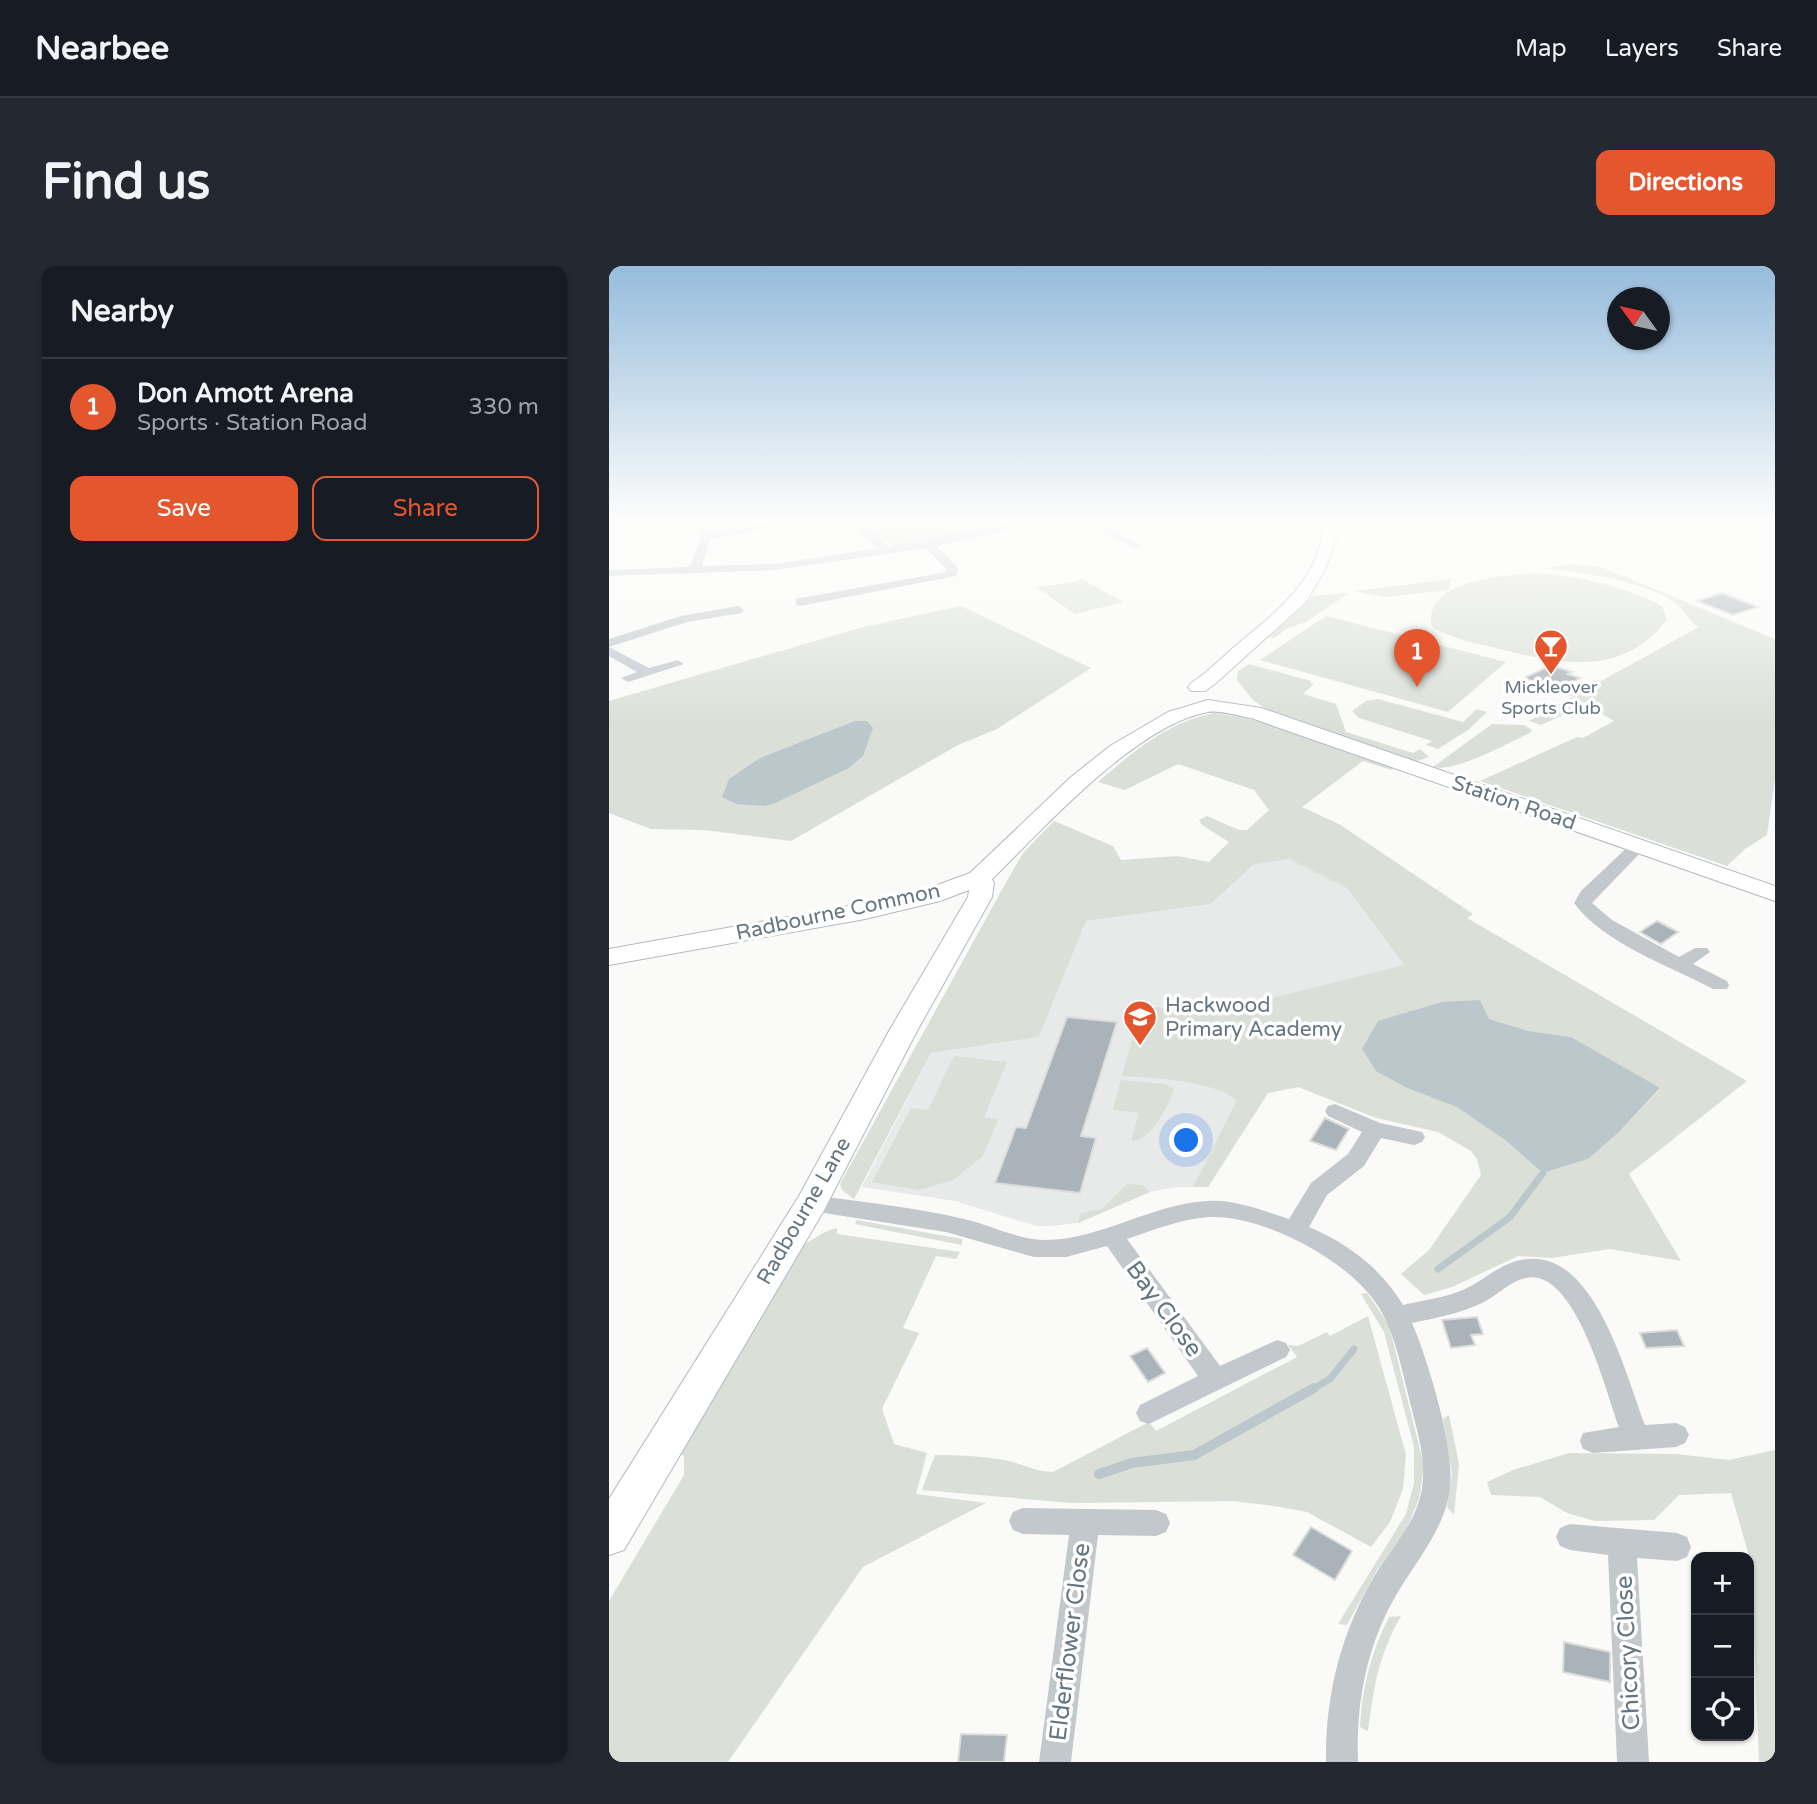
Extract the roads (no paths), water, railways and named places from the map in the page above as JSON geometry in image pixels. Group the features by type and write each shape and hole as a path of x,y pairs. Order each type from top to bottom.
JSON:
{"main road":[{"path":"1223,670 1224,681 1231,693 1230,701 1209,706 1191,702 1192,692 1223,670 1235,656 1297,605 1308,590"},
{"path":"1192,692 1213,686 1231,693"},
{"name":"Radbourne Common","path":"1174,716 1192,692"},
{"name":"Station Road","path":"1231,693 1254,712"},
{"name":"Radbourne Common","path":"609,957 865,911 931,896 979,878 1095,767 1133,739 1174,716 1209,706"},
{"name":"Station Road","path":"1209,706 1254,712 1775,894"},
{"name":"Radbourne Lane","path":"609,1536 811,1203 903,1031 980,897 982,883 979,878"}],"street":[{"path":"800,603 850,590"},
{"path":"609,643 683,614 738,610"},
{"path":"609,651 647,672"},
{"path":"628,678 678,664"},
{"path":"1639,845 1587,895 1583,903 1587,912 1608,927 1720,985"},
{"path":"1680,964 1701,951"},
{"path":"1335,1111 1375,1129 1414,1137"},
{"path":"1295,1230 1319,1189 1356,1160 1375,1129"},
{"path":"811,1203 966,1228 1019,1247 1044,1249 1065,1248 1113,1237 1177,1214 1206,1209 1234,1211 1295,1230 1336,1252 1374,1281 1397,1316 1413,1365 1437,1457 1436,1489 1430,1518 1385,1586 1355,1651 1343,1708 1342,1762"},
{"name":"Bay Close","path":"1113,1237 1216,1381"},
{"path":"1397,1316 1475,1296 1510,1273 1527,1267 1539,1267 1565,1279 1588,1310 1636,1436"},
{"name":"Bay Close","path":"1149,1413 1277,1350"},
{"path":"1593,1441 1676,1435"},
{"path":"1023,1521 1156,1523"},
{"name":"Elderflower Close","path":"1055,1762 1085,1522"},
{"name":"Chicory Close","path":"1570,1537 1677,1547"},
{"name":"Chicory Close","path":"1622,1543 1633,1762"}],"waterway":[{"path":"1438,1269 1510,1217 1543,1173"},
{"path":"1311,1390 1330,1379 1354,1349"},
{"path":"1099,1474 1132,1463 1194,1455 1314,1388"}],"place":[{"name":"Mickleover Sports Club","path":"1551,676"},
{"name":"Don Amott Arena","path":"1417,687"},
{"name":"Hackwood Primary Academy","path":"1140,1047"}]}
